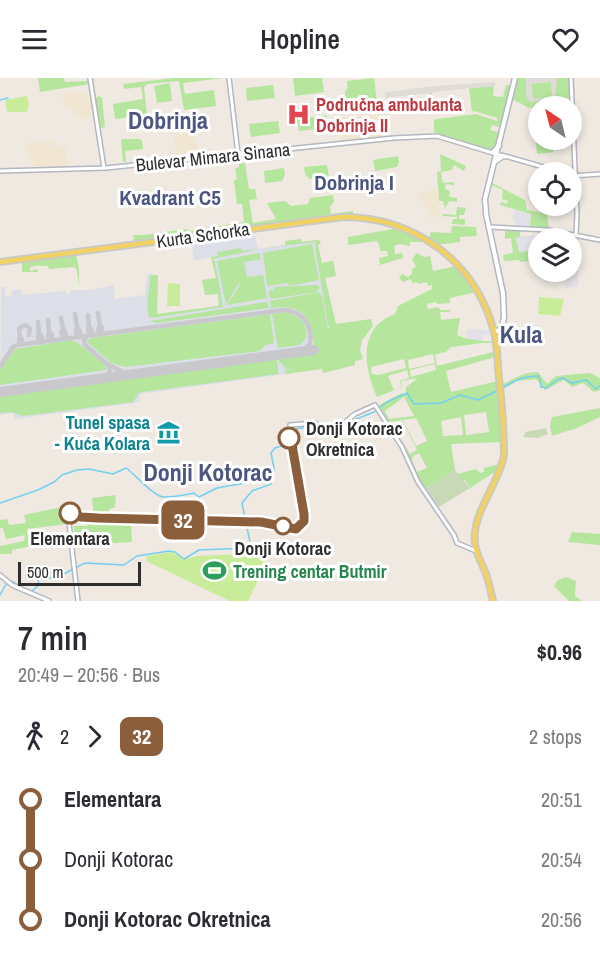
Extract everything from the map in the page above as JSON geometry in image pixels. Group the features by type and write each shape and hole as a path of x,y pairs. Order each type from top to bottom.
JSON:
{"main road":[{"path":"493,601 487,577 476,552 474,538 476,526 504,455 495,338 504,315 503,293 485,198 495,161 494,153 500,146 515,78"},
{"path":"495,161 505,157"},
{"name":"Kurta Schorka","path":"0,262 20,262 343,217 359,217 387,222 433,243 466,274 497,328"}],"street":[{"path":"229,78 238,154"},
{"path":"571,78 573,162"},
{"path":"90,79 104,168"},
{"name":"Bulevar Mimara Sinana","path":"0,171 104,168 394,138 436,136 528,163"},
{"path":"582,175 600,174"},
{"path":"489,227 528,229"},
{"path":"582,236 600,240"},
{"path":"78,601 68,514 98,518 269,523 296,529 304,521 304,514 290,428 315,423 329,431 334,431 358,413 374,405 381,411 402,447 418,482 454,534 457,543 476,552"},
{"path":"0,575 12,585 49,601"}],"shaded area":[{"path":"526,78 557,78 555,96 552,96 551,82 532,84 533,96 528,96 528,98"},
{"path":"495,82 496,86 432,92 432,96 430,93 385,98 387,92"},
{"path":"85,91 87,97 91,98 91,116 81,118 64,106 62,94"},
{"path":"383,113 385,137 341,141 339,118"},
{"path":"195,133 198,157 176,160 174,135"},
{"path":"52,140 54,147 65,145 68,167 34,167 25,144"},
{"path":"439,189 441,216 430,217 417,193"},
{"path":"515,209 528,213 528,216 531,216 530,227 517,227 513,217"},
{"path":"241,232 245,237 255,235 258,249 285,245 285,241 319,240 322,263 333,261 336,276 325,278 336,324 371,320 373,326 362,340 360,350 363,359 355,361 355,365 323,373 322,369 140,394 140,402 134,403 14,419 13,413 0,415 1,287 5,287 6,297 12,296 11,291 17,290 21,290 22,295 66,291 67,295 71,294 71,290 92,290 114,285 115,299 145,295 147,274 158,275 157,314 218,306 218,294 205,295 202,280 216,278 211,257 194,261 191,239"},
{"path":"528,236 528,251 519,252 516,237"},
{"path":"565,282 578,282 578,286 565,288"},
{"path":"467,329 491,330 493,334 483,335 483,341 467,339"}],"green space":[{"path":"38,78 64,78 65,82 88,81 89,84 40,92"},
{"path":"174,78 223,78 183,83 185,94 214,90 216,106 184,110 179,81 147,84 144,87 147,115 115,119 113,104 143,99 141,87 124,89 123,84"},
{"path":"293,78 322,78 324,92 295,96"},
{"path":"374,78 377,102 382,99 383,112 363,114 361,103 346,103 347,81"},
{"path":"517,78 569,78 569,96 528,96 528,107 512,99"},
{"path":"170,83 172,101 157,103 154,86"},
{"path":"273,85 275,98 247,101 246,88"},
{"path":"506,85 511,85 502,128 492,125 490,130 501,133 496,148 490,150 437,135 434,131 434,120 436,119 476,114 497,121 497,118 472,112 469,88 494,86 493,96 503,97"},
{"path":"27,96 29,106 26,112 7,112 5,100"},
{"path":"99,96 102,98 105,127 101,128 95,98"},
{"path":"326,115 328,128 299,131 297,119"},
{"path":"278,121 280,133 251,137 249,124"},
{"path":"122,139 142,141 143,149 125,151 126,162 123,162"},
{"path":"537,150 554,150 553,152 537,154"},
{"path":"440,154 466,166 464,171 454,165 452,170 441,172 443,183 454,182 454,185 446,184 445,189 450,191 449,197 457,198 457,202 449,201 445,209 443,201 439,201 437,172 441,171"},
{"path":"398,156 397,167 375,171 373,160"},
{"path":"233,159 234,164 199,166 198,163"},
{"path":"239,163 245,163 249,189 255,189 257,199 249,200 253,223 276,219 267,203 285,201 291,206 308,204 310,198 333,195 331,214 353,211 353,214 134,242 133,235 186,229 189,231 244,222 242,204 237,204 234,180 237,179 235,168 239,167"},
{"path":"327,165 329,177 309,179 305,174 304,167"},
{"path":"284,168 285,175 282,181 265,183 264,171"},
{"path":"490,182 525,200 528,213 500,205 501,202 507,204 508,201 502,199 503,190 489,184"},
{"path":"457,207 466,208 464,215 459,215 459,219 465,219 465,225 452,224 453,219 457,217 442,216 444,214 456,215"},
{"path":"531,216 547,216 549,228 530,227"},
{"path":"452,226 476,227 477,236 460,237 460,242 437,245 429,239 431,232 451,233"},
{"path":"398,228 424,240 410,242 410,246 400,244 394,246 395,254 402,253 403,258 380,265 379,258 388,256 387,251 380,251 377,241 348,245 348,237"},
{"path":"505,229 520,230 520,237 516,238 519,252 528,251 528,261 504,261 503,255 513,253 511,238 505,239"},
{"path":"301,239 302,242 319,240 322,263 333,261 336,276 325,278 336,324 371,319 373,326 363,339 358,338 362,340 360,350 363,359 355,361 355,365 323,373 322,369 285,374 285,370 294,369 285,369 279,362 279,359 315,354 314,343 306,317 293,309 271,308 270,301 319,292 322,296 328,329 330,327 316,242 262,248 285,245 285,241"},
{"path":"312,244 319,280 289,286 288,283 267,286 263,253"},
{"path":"241,248 242,251 259,249 213,259 223,307 149,317 150,275 158,275 157,314 219,306 218,294 205,295 202,280 216,278 211,257 218,256 217,252"},
{"path":"259,253 261,259 244,262 247,277 263,275 267,298 227,305 240,285 239,283 226,305 217,261"},
{"path":"417,253 424,257 430,256 433,271 456,266 477,292 450,298 450,303 427,304 428,309 437,307 441,310 450,310 450,312 440,312 441,320 460,318 457,335 467,339 494,342 495,357 446,371 451,392 498,381 502,385 533,372 538,372 547,384 556,376 590,373 600,378 600,390 594,392 583,383 572,387 564,380 545,390 536,379 517,381 498,392 502,442 451,444 455,470 426,488 414,474 409,456 379,405 402,393 406,395 406,387 418,378 401,381 402,387 377,397 367,362 369,339 374,329 383,320 395,314 398,306 432,289 432,285 428,286 427,282 418,284 413,283 410,279 403,282 399,278 402,274 408,277 412,274 412,269 416,267 412,259","holes":["482,343 492,343 493,352 437,366 435,355 445,353 451,347","433,354 435,363 409,369 408,360","404,359 406,368 378,375 372,374 371,367","435,364 436,370 411,377 410,370","407,370 409,378 400,381 401,387 394,390 388,376","404,397 414,416 389,419 385,411","486,412 489,432 466,435 464,415","461,417 463,435 443,436 441,421","416,418 427,441 416,446 403,420","402,420 417,450 410,454 390,422","419,453 427,468 417,472 412,460 413,456"]},
{"path":"76,254 79,287 77,270 74,267 49,269 48,266 37,266 30,267 30,271 37,269 38,272 22,272 22,263"},
{"path":"168,283 180,284 180,306 167,306"},
{"path":"317,285 320,288 316,292 271,299 268,291 271,291 270,288 273,291 274,287"},
{"path":"539,297 564,299 560,316 538,314"},
{"path":"268,303 269,308 157,323 150,321"},
{"path":"287,312 302,321 307,331 306,336 299,345 278,348 272,314"},
{"path":"270,314 274,343 265,345 260,351 125,367 111,363 86,341 91,338"},
{"path":"71,340 105,365 106,370 0,385 0,370 15,349"},
{"path":"277,359 278,374 143,392 139,393 133,402 22,416 12,412 0,413 0,396"},
{"path":"600,408 600,417 552,436 550,426 552,417"},
{"path":"546,428 548,434 538,438 523,437 526,432"},
{"path":"499,464 498,470 470,488 457,474 476,469 480,473 484,472 484,468"},
{"path":"455,470 470,488 439,507 426,488"},
{"path":"116,495 115,507 109,509 109,520 131,520 132,542 86,545 86,541 74,542 74,526 87,526 90,515 94,516 92,498"},
{"path":"62,507 66,514 67,524 27,529 27,535 46,533 47,543 12,550 12,554 0,554 0,546 24,541 25,535 6,539 3,528 0,528 0,520 7,519 9,525 26,523 24,515"},
{"path":"572,532 600,534 600,545 568,542"},
{"name":"Trening centar Butmir","path":"274,547 248,601 230,601 146,561 147,556 171,552 185,559 197,556 261,553 266,548"},
{"path":"566,577 576,581 575,596 582,601 569,601 554,586 558,580"}],"waterway":[{"name":"Dobrinja","path":"0,100 8,98"},
{"path":"503,388 520,379 539,376 541,387 546,388 563,378 572,383 586,380 596,389 600,386"},
{"path":"0,595 11,581 31,592 39,585 37,574 51,578 58,577 85,563 124,565 137,556 169,551 175,552 184,559 199,550 248,548 251,546 242,503 252,491 271,484 274,468 271,453 275,448 284,445 287,431 315,425 329,435 333,435 342,431 354,420 374,412 387,402 407,393 414,404 441,403 460,395 478,400 499,390"},
{"path":"0,503 38,490 62,475 77,470 89,469 113,474 126,468 150,490 164,497 194,493 199,497 217,488 261,480 264,483 272,478"}],"taxiway":[{"path":"0,367 13,347 17,345 284,310 301,316 308,326 310,344 301,352"},
{"path":"98,313 100,325"},
{"path":"75,314 77,327"},
{"path":"88,315 89,326"},
{"path":"61,318 63,329"},
{"path":"48,320 49,332 52,335 51,341 48,336 49,332"},
{"path":"38,322 39,333"},
{"path":"20,337 19,328 26,325 30,329 29,335"},
{"path":"100,325 102,328 101,334 98,329 100,325"},
{"path":"89,326 92,331 91,335 88,330 89,326"},
{"path":"77,327 80,331 79,337 76,332 77,327"},
{"path":"64,329 66,334 64,339 61,332 64,329"},
{"path":"39,333 42,337 41,342 38,337 39,333"},
{"path":"87,336 84,340 85,345 107,364"},
{"path":"20,337 22,340 21,344 19,340 20,337"},
{"path":"101,378 110,373 108,364"},
{"path":"109,365 123,372 138,373"}],"runway":[{"path":"0,392 314,350"}],"bus line":[{"name":"32","path":"70,513 81,517 98,518 261,522 299,528 305,518 289,438"}],"place":[{"name":"Područna ambulanta Dobrinja II","path":"298,114"},
{"name":"Tunel spasa - Kuća Kolara","path":"168,432"},
{"name":"Donji Kotorac Okretnica","path":"289,438"},
{"name":"Elementara","path":"70,513"},
{"name":"Donji Kotorac","path":"283,526"},
{"name":"Trening centar Butmir","path":"215,571"}],"district":[{"name":"Dobrinja","path":"168,120"},
{"name":"Dobrinja I","path":"354,182"},
{"name":"Kvadrant C5","path":"170,197"},
{"name":"Kula","path":"521,334"},
{"name":"Donji Kotorac","path":"208,472"}]}
